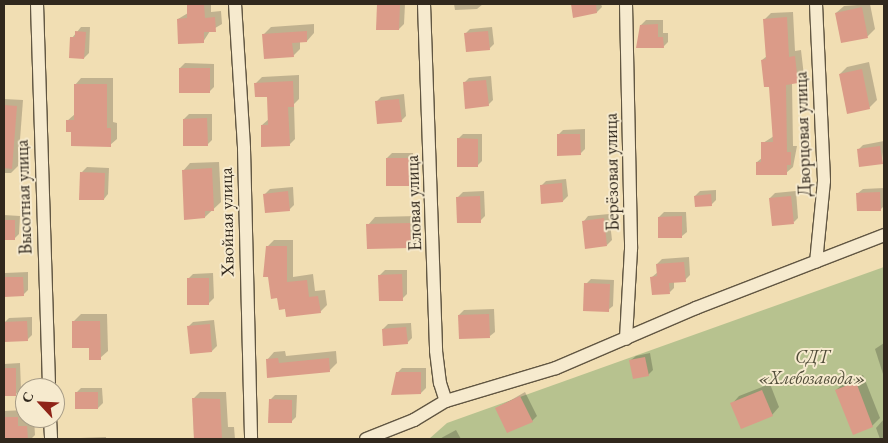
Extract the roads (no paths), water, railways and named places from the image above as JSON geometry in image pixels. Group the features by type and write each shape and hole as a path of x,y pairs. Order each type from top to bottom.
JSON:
{"street":[{"name":"Высотная улица","path":"37,4 49,378"},
{"name":"Хвойная улица","path":"235,4 244,149 251,439"},
{"name":"Еловая улица","path":"424,4 436,351 440,383 446,401"},
{"name":"Берёзовая улица","path":"626,4 631,249 626,338"},
{"name":"Дворцовая улица","path":"816,4 824,181 816,262"},
{"path":"366,439 414,420 446,401 556,368 884,235"}],"park label":[{"name":"СДТ «Хлебозавода»","path":"812,368"}]}
